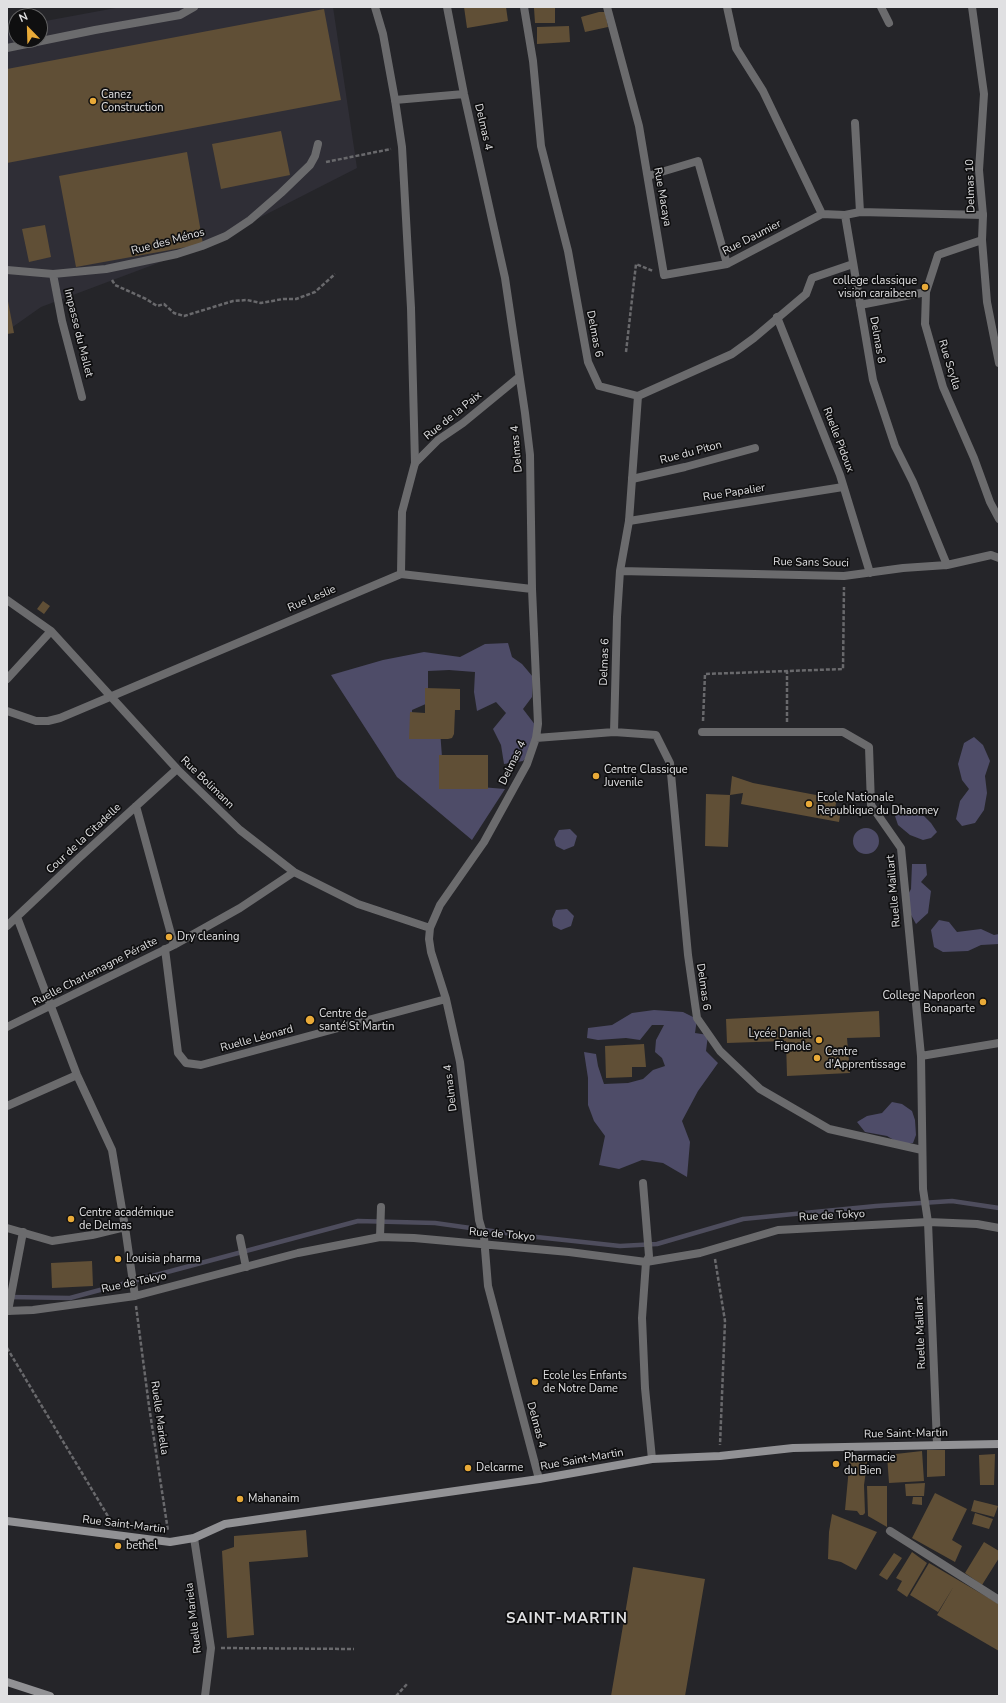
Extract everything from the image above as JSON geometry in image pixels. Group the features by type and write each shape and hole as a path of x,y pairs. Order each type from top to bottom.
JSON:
{"street":[{"path":"7,48 180,15 194,7"},
{"path":"375,7 383,34 402,147 411,308 416,463"},
{"name":"Delmas 4","path":"447,7 464,94 505,278 530,455 532,588 538,724 536,738 527,764 484,842 440,905 430,928 431,952 446,999 460,1062 479,1220 484,1241 488,1286 538,1479"},
{"name":"Delmas 6","path":"524,7 533,61 541,146 568,251 588,362 599,386 638,396 629,521 620,571 617,617 614,732"},
{"name":"Rue Macaya","path":"607,7 638,126 648,176 664,275"},
{"path":"727,7 736,48 763,91 822,214 845,215 860,212 983,216"},
{"path":"881,7 889,23"},
{"name":"Delmas 10","path":"972,7 984,94 979,170 983,216 982,240 987,302 999,363"},
{"path":"395,100 464,94"},
{"path":"855,122 860,212"},
{"name":"Rue des Ménos","path":"7,270 53,274 106,268 176,254 202,246 226,236 250,220 310,165 315,156 318,144"},
{"path":"648,176 698,161 727,264"},
{"name":"Rue Daumier","path":"664,275 727,264 822,214"},
{"name":"Delmas 8","path":"845,215 852,264 873,380 895,446 913,482 946,565"},
{"name":"Rue Scylla","path":"982,240 938,256 926,292 925,324 943,387 974,458 990,502 999,519"},
{"path":"638,396 732,354 754,338 806,294 812,278 852,264"},
{"name":"Impasse du Mallet","path":"53,274 62,321 82,397"},
{"path":"860,305 926,292"},
{"name":"Ruelle Pidoux","path":"777,317 840,475 870,573"},
{"name":"Rue de la Paix","path":"401,574 402,512 416,463 438,440 463,423 519,377"},
{"name":"Rue du Piton","path":"632,479 685,467 755,448"},
{"name":"Rue Papalier","path":"629,521 844,487"},
{"name":"Rue Sans Souci","path":"620,571 844,576 903,568 946,565 991,555 999,558"},
{"name":"Rue Leslie","path":"7,711 36,721 48,721 60,718 401,574 532,588"},
{"name":"Rue Bolimann","path":"7,600 51,631 176,770 240,830 294,872 358,904 430,928"},
{"path":"7,679 51,631"},
{"name":"Delmas 6","path":"536,738 614,732 656,735 670,763 688,954 697,1018 716,1045 760,1089 829,1129 922,1150"},
{"name":"Ruelle Maillart","path":"702,732 843,732 869,747 871,804 901,848 921,1056 923,1189 928,1222 937,1444"},
{"name":"Cour de la Citadelle","path":"7,926 176,770"},
{"path":"136,806 174,944"},
{"name":"Ruelle Charlemagne Péralte","path":"7,1028 165,949 240,908 294,872"},
{"path":"17,917 77,1075 112,1150 126,1227 135,1296"},
{"name":"Ruelle Léonard","path":"165,949 178,1053 186,1063 201,1065 446,999"},
{"path":"921,1056 999,1043"},
{"path":"7,1106 77,1075"},
{"path":"643,1183 647,1226 647,1259 642,1318 645,1388 652,1459"},
{"path":"380,1233 381,1207"},
{"name":"Rue de Tokyo","path":"8,1311 38,1310 135,1296 245,1263 298,1253 380,1233 414,1238 484,1241 569,1252 647,1259 713,1249 778,1230 928,1222 977,1224 999,1228"},
{"path":"7,1228 52,1241 92,1235 126,1227"},
{"path":"8,1311 23,1232"},
{"path":"240,1238 245,1263"},
{"name":"Rue Saint-Martin","path":"7,1521 121,1537 170,1542 194,1538 226,1524 538,1479 652,1459 720,1456 793,1448 937,1444 999,1444"},
{"path":"890,1532 999,1600"},
{"name":"Ruelle Mariela","path":"194,1538 211,1648 205,1696"},
{"path":"7,1682 50,1696"}],"path":[{"path":"310,165 402,147"},
{"path":"626,352 636,264 664,275"},
{"path":"106,268 115,285 146,299 157,306 164,304 174,313 184,316 233,301 247,300 261,303 283,299 296,299 315,292 335,274"},
{"path":"702,732 705,674 843,669 844,576"},
{"path":"787,732 788,670"},
{"path":"713,1249 725,1321 720,1456"},
{"name":"Ruelle Mariella","path":"135,1296 149,1406 170,1542"},
{"path":"7,1348 121,1537"},
{"path":"211,1648 354,1649"},
{"path":"396,1696 408,1683"}],"shaded area":[{"path":"121,7 333,7 357,168 206,245 41,307 7,331 7,28 8,48 48,48 48,21"},
{"path":"508,643 512,657 522,664 533,677 532,697 523,709 536,726 537,746 523,761 504,764 501,745 493,729 506,713 496,702 477,711 474,692 475,672 449,670 428,671 428,703 412,710 412,724 440,730 444,784 505,789 472,840 397,777 331,675 383,660 424,652 460,657 485,644"},
{"path":"974,737 983,745 990,761 985,776 987,793 984,810 975,823 962,826 956,819 960,801 969,789 962,780 958,764 964,743"},
{"path":"911,808 922,814 937,832 931,838 923,840 910,835 898,825 895,816 901,810"},
{"path":"866,828 875,832 879,841 875,850 866,854 857,850 853,841 857,832"},
{"path":"570,829 577,836 574,846 564,850 556,846 554,839 559,830"},
{"path":"912,864 926,864 927,875 921,882 931,891 928,913 916,924 904,902 911,889"},
{"path":"567,909 574,916 571,926 561,930 553,926 552,919 556,910"},
{"path":"939,920 949,922 957,932 981,929 994,935 999,934 999,944 981,945 968,951 943,952 934,947 931,930"},
{"path":"654,1010 683,1012 697,1019 695,1033 708,1035 706,1051 718,1063 698,1091 682,1121 690,1142 687,1177 663,1163 642,1160 619,1169 599,1165 605,1136 594,1121 588,1105 588,1078 584,1052 596,1054 604,1084 628,1083 643,1079 653,1070 665,1066 662,1058 655,1052 656,1040 664,1025 652,1025 640,1040 626,1038 598,1040 587,1038 588,1028 612,1025 632,1013"},
{"path":"892,1102 902,1104 912,1111 915,1120 916,1135 913,1143 899,1143 887,1136 865,1132 857,1122 867,1116 882,1113"}],"building":[{"path":"464,7 506,7 508,21 467,28"},
{"path":"534,8 555,8 555,23 535,23"},
{"path":"324,9 341,100 7,163 7,69"},
{"path":"599,12 605,12 608,27 585,32 581,17"},
{"path":"569,26 570,42 537,44 537,27"},
{"path":"281,131 290,175 221,189 212,144"},
{"path":"187,152 203,244 76,267 59,176"},
{"path":"45,225 51,257 29,262 22,229"},
{"path":"7,296 14,333 7,334"},
{"path":"43,601 50,606 44,614 37,609"},
{"path":"425,688 460,689 460,710 455,710 454,734 452,738 409,739 410,712 425,713"},
{"path":"439,755 488,755 488,789 439,789"},
{"path":"732,776 753,783 837,799 835,808 841,810 839,822 741,804 743,793 730,795"},
{"path":"706,794 730,795 728,847 705,846"},
{"name":"Centre d'Apprentissage","path":"879,1011 880,1037 847,1038 850,1073 787,1076 786,1041 727,1043 726,1019"},
{"path":"644,1044 646,1067 632,1067 632,1077 606,1078 605,1046"},
{"path":"92,1261 93,1286 52,1288 51,1263"},
{"path":"927,1450 945,1450 945,1476 927,1477"},
{"path":"922,1451 924,1481 889,1483 887,1455"},
{"path":"995,1454 994,1485 980,1485 979,1455"},
{"path":"868,1456 864,1485 865,1513 860,1515 857,1511 845,1510 850,1457"},
{"path":"925,1483 924,1496 906,1496 905,1484"},
{"path":"867,1486 887,1486 887,1527 868,1516"},
{"path":"935,1493 967,1509 952,1540 962,1546 955,1562 912,1538"},
{"path":"913,1497 922,1497 922,1505 912,1504"},
{"path":"974,1500 998,1506 994,1517 971,1511"},
{"path":"975,1513 993,1519 989,1529 972,1524"},
{"path":"832,1514 877,1532 856,1570 841,1562 828,1559 829,1532"},
{"path":"306,1530 308,1557 249,1562 254,1635 227,1638 222,1551 234,1547 234,1536"},
{"path":"984,1542 999,1551 999,1558 982,1585 965,1573"},
{"path":"912,1552 927,1563 907,1597 897,1590 902,1581 896,1578"},
{"path":"894,1553 902,1558 887,1580 879,1575"},
{"path":"929,1563 999,1604 999,1651 937,1615 954,1586 938,1612 910,1595"},
{"path":"633,1567 705,1579 685,1696 611,1696"}],"waterway":[{"path":"9,1297 70,1298 358,1221 435,1223 527,1236 620,1246 657,1244 743,1219 876,1206 952,1201 999,1208"}],"place":[{"name":"Canez Construction","path":"93,101"},
{"name":"college classique vision caraibeen","path":"925,287"},
{"name":"Centre Classique Juvenile","path":"596,776"},
{"name":"Ecole Nationale Republique du Dhaomey","path":"809,804"},
{"name":"Dry cleaning","path":"169,937"},
{"name":"College Naporleon Bonaparte","path":"983,1002"},
{"name":"Centre de santé St Martin","path":"310,1020"},
{"name":"Lycée Daniel Fignole","path":"819,1040"},
{"name":"Centre d'Apprentissage","path":"817,1058"},
{"name":"Centre académique de Delmas","path":"71,1219"},
{"name":"Louisia pharma","path":"118,1259"},
{"name":"Ecole les Enfants de Notre Dame","path":"535,1382"},
{"name":"Pharmacie du Bien","path":"836,1464"},
{"name":"Delcarme","path":"468,1468"},
{"name":"Mahanaim","path":"240,1499"},
{"name":"bethel","path":"118,1546"}],"district":[{"name":"SAINT-MARTIN","path":"567,1619"}]}
